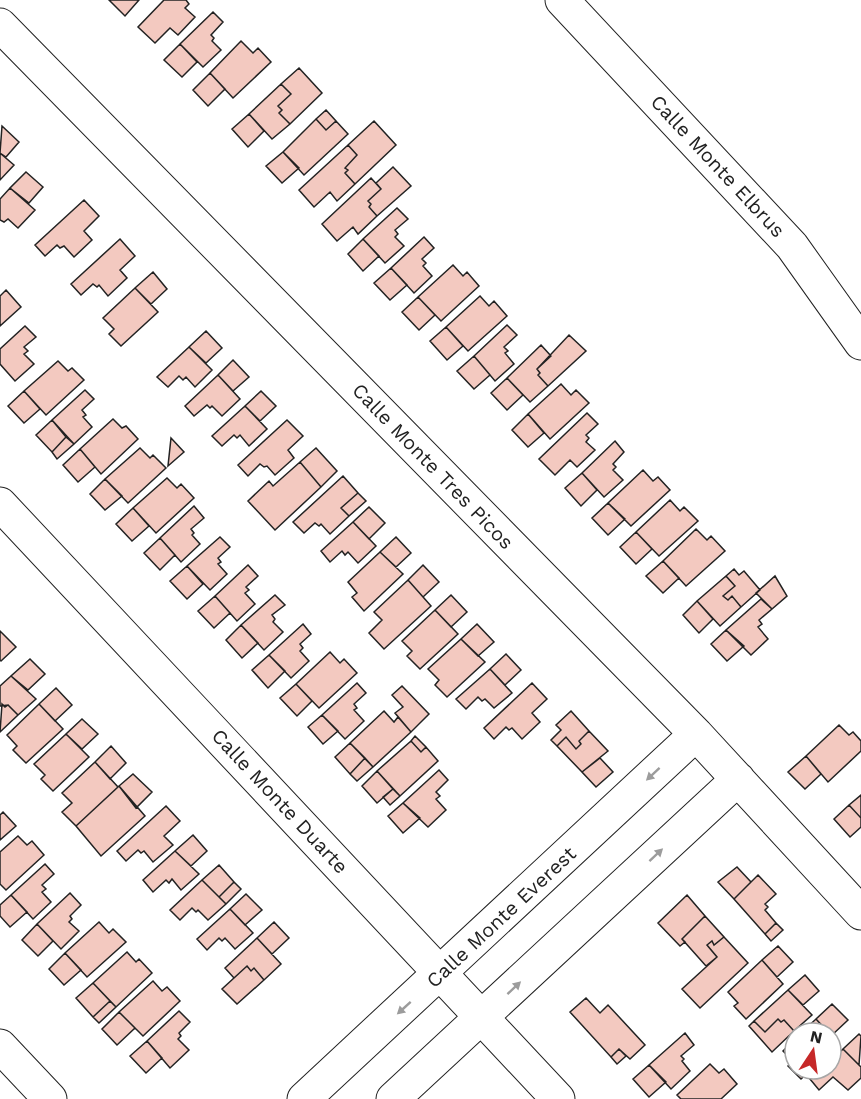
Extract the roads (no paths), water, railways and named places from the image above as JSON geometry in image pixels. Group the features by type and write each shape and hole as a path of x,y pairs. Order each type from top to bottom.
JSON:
{"street":[{"name":"Calle Monte Elbrus","path":"561,0 792,246 861,343"},
{"name":"Calle Monte Tres Picos","path":"0,25 696,734 861,913"},
{"name":"Calle Monte Duarte","path":"0,504 558,1099"},
{"name":"Calle Monte Everest","path":"304,1099 442,973 696,734"},
{"path":"393,1099 738,779"},
{"path":"0,1046 50,1099"}]}
